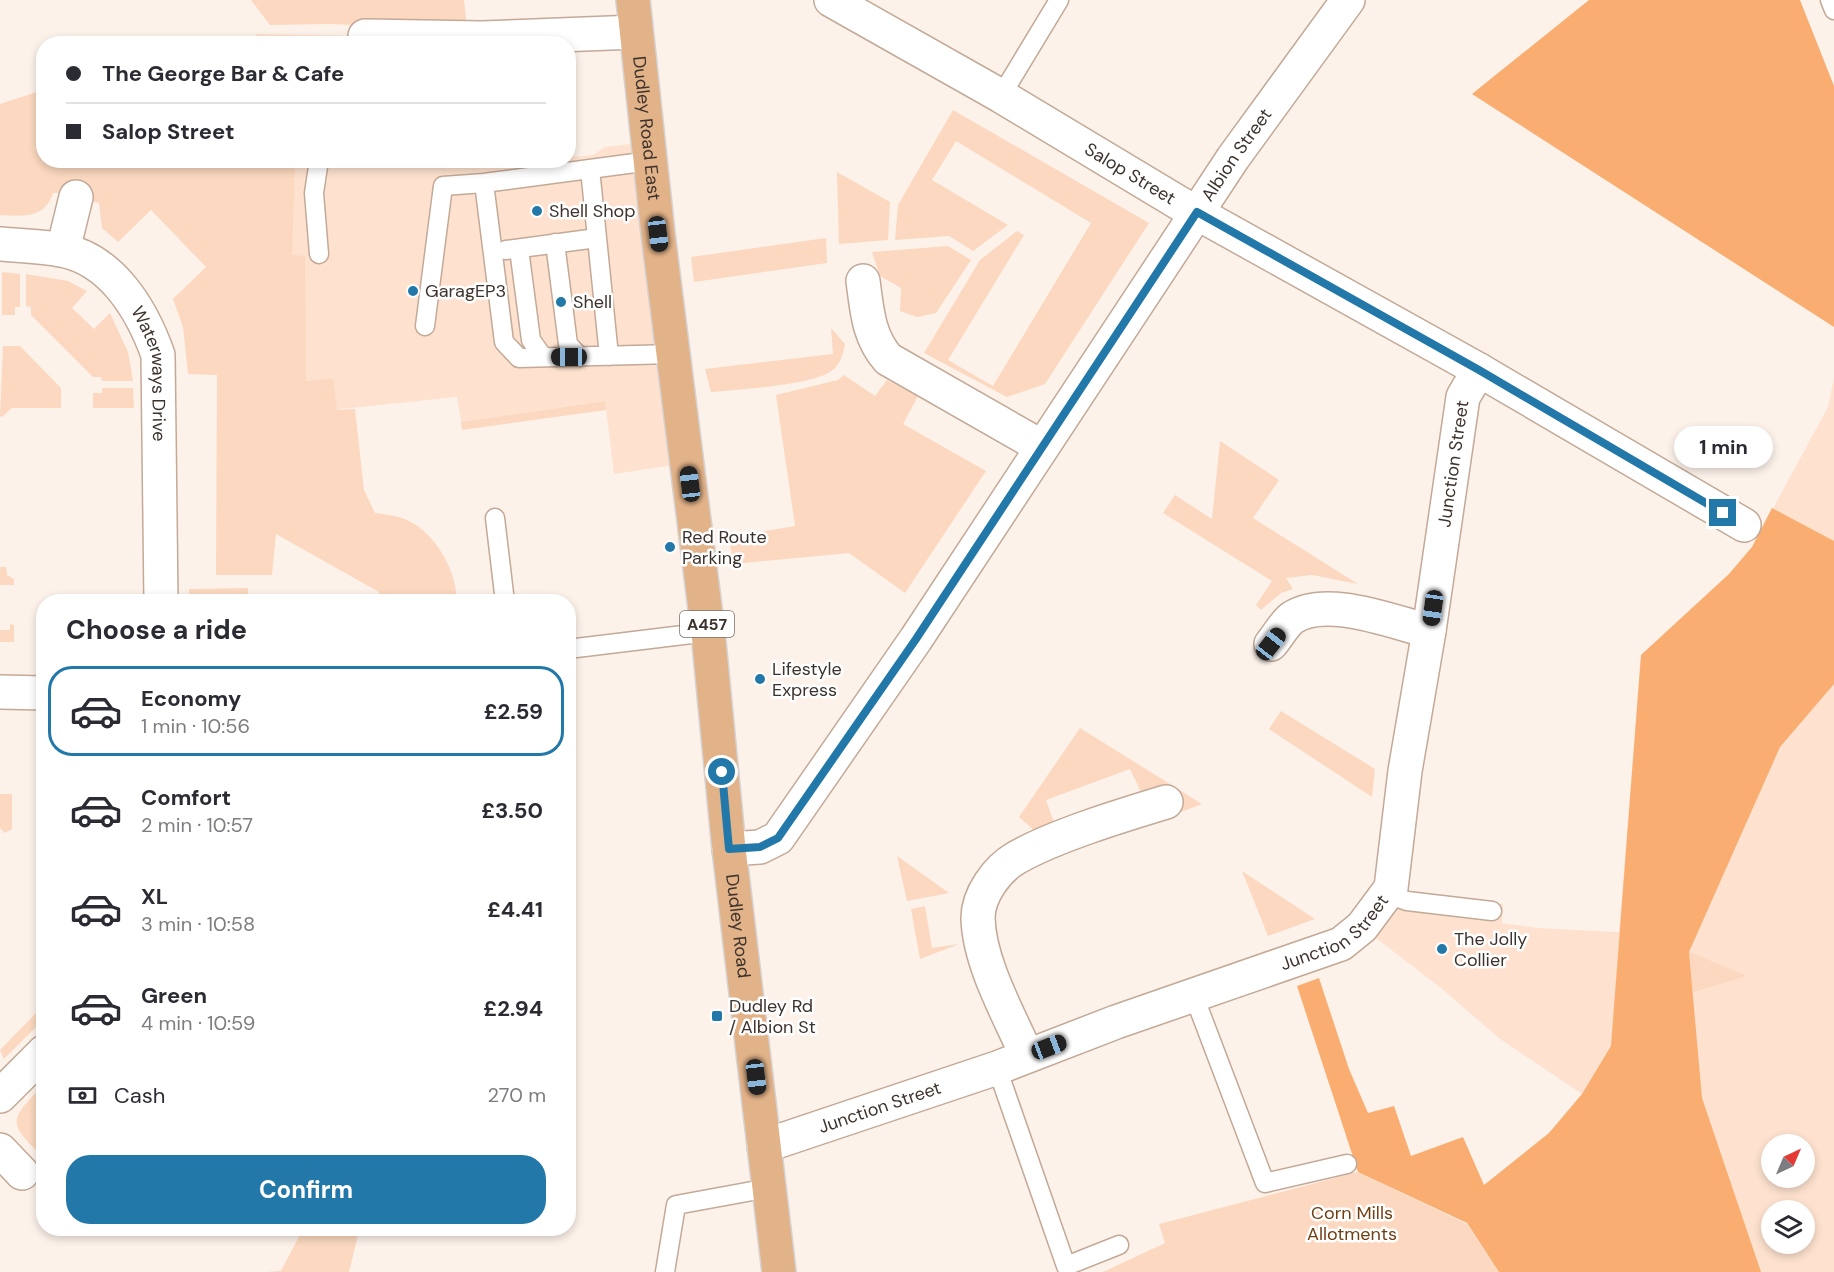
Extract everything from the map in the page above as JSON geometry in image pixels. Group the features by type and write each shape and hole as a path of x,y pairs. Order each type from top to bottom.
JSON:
{"main road":[{"name":"Dudley Road East","path":"633,0 650,161 680,400"},
{"name":"Dudley Road","path":"680,400 708,632 729,849 779,1272"}],"street":[{"name":"Salop Street","path":"831,0 1001,96 1197,212 1479,370 1744,525"},
{"name":"Albion Street","path":"729,849 760,847 778,838 916,639 1233,158 1348,0"},
{"path":"552,36 636,32"},
{"path":"63,250 76,197"},
{"name":"Waterways Drive","path":"0,244 63,250 93,262 114,279 148,327 158,355 160,594"},
{"path":"864,281 870,328 878,347 888,359 903,370 961,398 1042,447"},
{"name":"Junction Street","path":"764,1146 997,1068 1341,944 1362,927 1391,888 1405,771 1429,631 1462,397 1479,370"},
{"path":"1271,644 1290,620 1304,612 1321,608 1351,612 1429,631"},
{"path":"0,692 36,693"},
{"path":"1027,1056 993,979 982,941 978,917 982,898 997,874 1015,859 1068,837 1166,802"},
{"path":"0,1096 36,1060"}],"lane":[{"path":"1001,96 1059,0"},
{"path":"1830,0 1834,10"},
{"path":"425,326 443,186 484,183 650,161"},
{"path":"319,168 314,193 319,254"},
{"path":"590,169 609,356"},
{"path":"484,183 504,342 519,358 674,354"},
{"path":"493,252 597,238"},
{"path":"555,243 568,344 580,357"},
{"path":"519,249 531,340 543,357"},
{"path":"495,518 504,594"},
{"path":"576,648 708,632"},
{"path":"1387,894 1407,901 1492,911"},
{"path":"1194,996 1265,1183 1347,1164"},
{"path":"997,1068 1066,1266 1119,1245"},
{"path":"665,1272 676,1204 769,1188"}],"shaded area":[{"path":"1589,0 1800,0 1834,86 1834,327 1472,94"},
{"path":"256,34 365,36 256,36"},
{"path":"648,142 688,463 614,474 605,401 461,422 457,397 284,415 251,168 576,168 576,156 593,155 605,147"},
{"path":"1834,378 1834,1272 1499,1272 1491,1257 1484,1186 1549,1133 1582,1094 1500,1039 1442,989 1362,927 1391,888 1503,904 1502,923 1539,928 1619,932 1641,655 1729,574 1752,547 1828,407"},
{"path":"1772,508 1834,541 1834,684 1780,747 1689,952 1702,1098 1761,1272 1499,1272 1467,1223 1358,1172 1297,986 1319,978 1349,1069 1368,1113 1394,1106 1411,1156 1463,1137 1484,1185 1549,1133 1582,1094 1611,1046 1641,655 1729,574 1752,547"}],"green space":[{"path":"251,0 464,0 467,29 328,24 270,25"},
{"path":"36,92 36,168 295,168 292,255 305,256 306,381 333,379 337,410 355,409 364,490 375,513 399,517 411,522 432,539 447,563 456,594 379,594 276,534 272,575 216,575 217,375 188,374 183,327 173,299 206,267 151,210 118,242 102,228 99,203 58,193 53,193 45,208 39,212 25,215 0,215 0,104"},
{"path":"953,110 1149,223 1045,384 1007,397 924,353 980,260 1017,231 1024,235 948,360 993,386 1091,223 956,141 932,180 1008,225 973,251 949,236 895,240 898,205"},
{"path":"837,172 890,202 888,240 839,244"},
{"path":"826,238 827,263 694,282 691,257"},
{"path":"948,246 971,260 936,313 917,317 900,311 901,288 880,276 872,252"},
{"path":"2,272 20,274 20,307 15,307 15,315 2,315"},
{"path":"26,274 68,281 87,291 72,308 94,329 110,313 128,352 133,381 102,381 101,377 93,377 31,315 31,307 26,306"},
{"path":"831,328 845,344 838,364 824,375 794,383 711,392 705,369 833,354"},
{"path":"3,346 20,346 61,388 61,408 12,408 2,417 0,416"},
{"path":"844,375 875,396 887,380 918,396 903,424 986,471 905,593 849,553 733,564 729,537 795,526 776,395 838,380"},
{"path":"102,388 133,388 134,408 93,408 93,393 102,393"},
{"path":"605,401 606,410 462,430 461,422"},
{"path":"1220,441 1279,480 1253,518 1358,584 1312,575 1286,578 1293,589 1281,593 1261,610 1256,605 1272,581 1163,513 1175,495 1212,519"},
{"path":"0,567 6,567 7,575 14,579 14,585 0,585"},
{"path":"248,588 248,594 189,594 189,589"},
{"path":"10,624 14,625 14,642 0,642 0,630 10,630"},
{"path":"1281,711 1375,769 1372,797 1269,729"},
{"path":"1080,728 1202,804 1178,813 1167,787 1141,792 1130,769 1046,800 1056,828 1037,833 1019,817"},
{"path":"0,794 12,794 12,829 5,833 0,828"},
{"path":"897,856 949,893 907,901"},
{"path":"1242,871 1315,919 1268,936"},
{"path":"925,906 932,948 959,944 920,959 911,909"},
{"path":"1689,952 1747,976 1693,992"},
{"path":"36,1013 36,1027 4,1059 0,1050"},
{"path":"36,1093 36,1150 18,1128 19,1114"},
{"name":"Corn Mills Allotments","path":"1358,1172 1467,1224 1499,1272 1103,1272 1165,1243 1159,1224"},
{"path":"299,1236 358,1236 349,1272 266,1272 281,1271"}],"place":[{"name":"Shell Shop","path":"537,211"},
{"name":"GaragEP3","path":"413,291"},
{"name":"Shell","path":"561,302"},
{"name":"Red Route Parking","path":"670,547"},
{"name":"Lifestyle Express","path":"760,679"},
{"name":"The Jolly Collier","path":"1442,949"},
{"name":"Dudley Rd / Albion St","path":"717,1016"}],"route":[{"path":"722,772 729,849 760,847 778,838 916,639 1197,212 1479,370 1723,513"}]}
